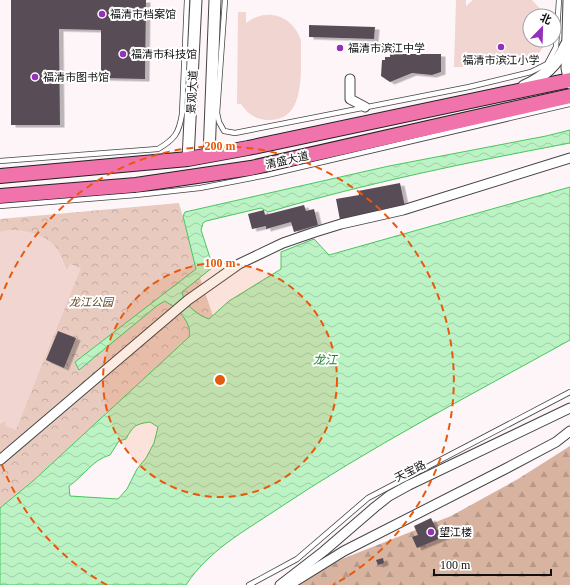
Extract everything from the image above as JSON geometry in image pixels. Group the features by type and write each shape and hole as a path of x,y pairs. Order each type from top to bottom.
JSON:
{"main road":[{"name":"清盛大道","path":"0,176 209,156 510,92 570,81"},
{"name":"清盛大道","path":"0,196 136,185 251,168 570,96"}],"street":[{"name":"景观大道","path":"188,159 196,0"},
{"name":"景观大道","path":"209,156 215,0"},
{"path":"569,0 567,68 570,81"},
{"path":"510,92 531,83 553,67 567,40"},
{"path":"350,79 350,99 365,107"},
{"path":"0,460 188,300 226,272 264,251 283,243 341,224 403,210 570,158"},
{"name":"天宝路","path":"280,585 324,552 389,496 408,485 570,408"},
{"path":"289,585 344,551 556,442 570,431"}],"lane":[{"path":"0,161 158,149 172,141 180,128 182,114 187,0"},
{"path":"224,0 217,113 219,122 224,131 235,133 469,87 531,72 541,68 547,64 556,47 559,0"},
{"path":"0,206 136,195 200,188 267,175 570,104"},
{"path":"365,107 366,123"},
{"path":"249,585 297,559 368,498 570,392"}],"green space":[{"name":"龙江公园","path":"179,203 197,269 213,316 33,481 0,508 0,219"},
{"path":"570,446 570,585 296,585 342,559 451,516 518,479"}],"shaded area":[{"name":"福清市滨江小学","path":"456,0 466,0 466,6 473,0 532,0 540,8 522,8 522,48 542,48 537,56 518,64 501,66 480,62 465,51 465,67 454,67"},
{"path":"238,12 246,12 246,23 262,15 278,16 285,19 297,31 301,40 301,77 296,102 290,112 281,118 268,120 256,118 246,111 241,104 237,104"},
{"path":"7,230 21,230 42,236 58,250 67,270 70,264 81,268 16,430 5,426 6,421 0,424 0,232"}],"water":[{"name":"龙江","path":"570,130 570,143 418,174 305,201 268,212 261,208 206,221 203,223 201,230 213,267 182,292 183,297 192,309 209,319 229,301 281,269 281,252 314,239 329,255 570,187 570,340 384,443 312,487 251,526 215,552 186,585 0,585 0,508 33,481 189,337 190,333 186,320 172,305 165,301 158,305 79,370 75,362 196,269 183,216 185,212 389,166 546,136","holes":["150,422 158,427 154,443 146,458 137,469 127,489 118,499 70,496 69,486 93,464 110,455 119,441 126,439 135,426"]}],"building":[{"path":"11,0 146,0 145,79 101,78 101,30 59,29 60,125 11,125"},
{"path":"309,25 375,27 374,39 309,37"},
{"path":"390,54 441,54 441,72 432,75 412,73 390,82 381,76 382,60 385,60 385,57 390,57"},
{"path":"400,183 405,207 340,220 336,199 359,195 358,191"},
{"path":"304,205 306,211 314,209 318,225 294,232 291,222 266,229 266,226 252,229 248,214 264,210 265,215"},
{"path":"58,331 76,338 64,368 46,360"},
{"name":"望江楼","path":"431,518 437,530 442,527 446,536 417,548 412,537 418,535 414,526"},
{"path":"383,558 384,563 378,565 376,560"}],"place":[{"name":"福清市档案馆","path":"102,14"},
{"name":"福清市滨江小学","path":"501,47"},
{"name":"福清市滨江中学","path":"340,48"},
{"name":"福清市科技馆","path":"123,54"},
{"name":"福清市图书馆","path":"35,77"},
{"name":"望江楼","path":"431,532"}]}
